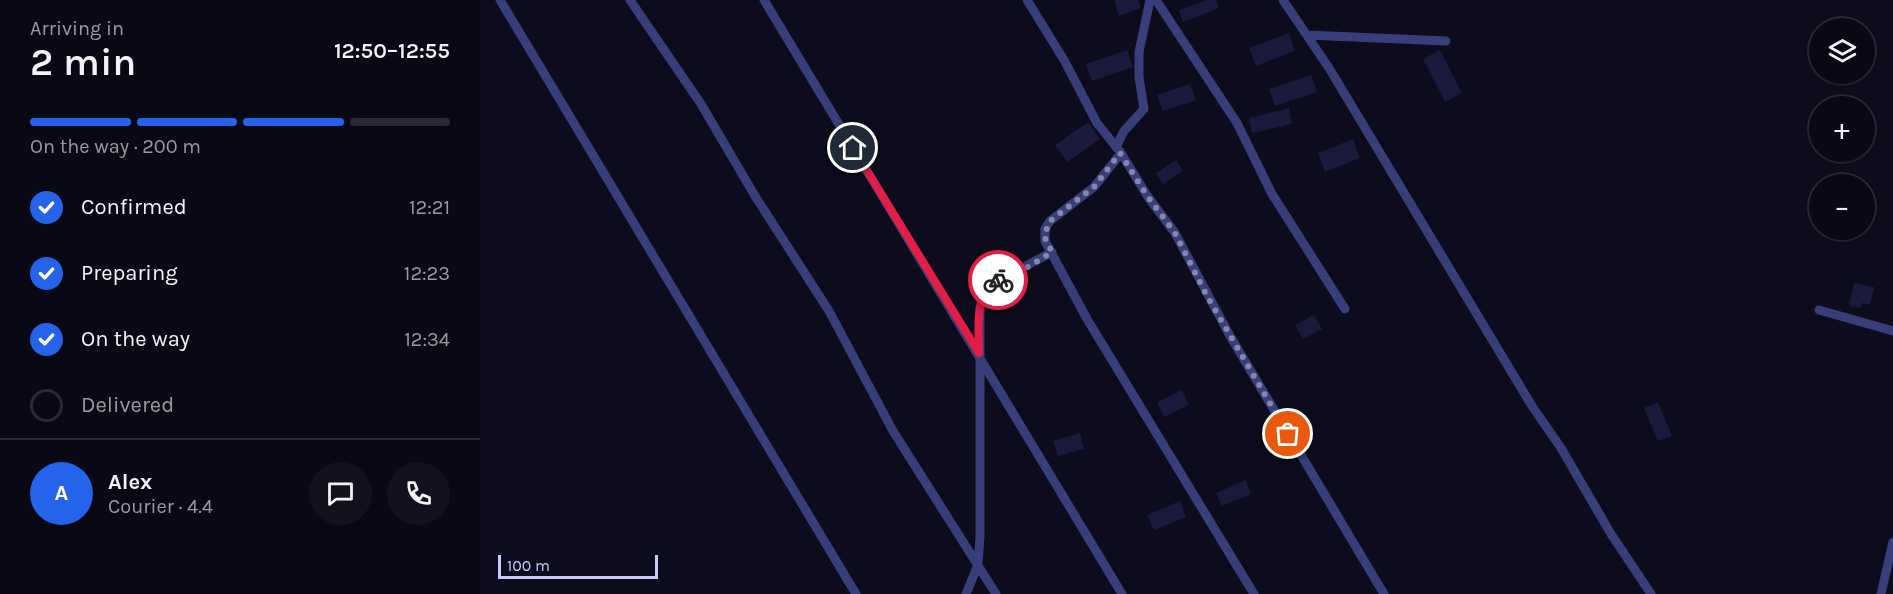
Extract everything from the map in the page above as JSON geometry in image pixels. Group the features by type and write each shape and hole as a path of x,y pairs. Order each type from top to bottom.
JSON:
{"street":[{"path":"500,0 856,594"},
{"path":"630,0 701,104 755,196 829,311 893,431 996,594"},
{"path":"764,0 979,353 1122,594"},
{"path":"1027,0 1064,60 1096,123 1118,150 1148,197 1175,233 1224,326 1384,594"},
{"path":"1150,0 1139,52 1139,77 1144,109 1124,131 1118,150 1094,187 1050,221 1044,236 1098,338 1254,594"},
{"path":"1156,0 1237,123 1272,194 1344,309"},
{"path":"1283,0 1329,68 1611,534 1651,594"},
{"path":"1306,35 1446,40"},
{"path":"966,594 978,564 980,536 980,307 988,286 1052,252"},
{"path":"1820,310 1893,331"},
{"path":"1881,594 1893,542"}],"building":[{"path":"1114,0 1138,0 1141,8 1119,16"},
{"path":"1206,0 1216,0 1219,8 1183,22 1179,10"},
{"path":"1289,33 1295,51 1256,66 1249,48"},
{"path":"1127,50 1133,67 1092,81 1086,64"},
{"path":"1440,50 1462,93 1445,102 1423,59"},
{"path":"1311,75 1317,92 1275,106 1269,89"},
{"path":"1190,84 1196,100 1163,111 1157,95"},
{"path":"1289,108 1292,124 1252,133 1249,118"},
{"path":"1088,122 1100,139 1067,162 1055,145"},
{"path":"1353,139 1360,158 1325,172 1318,153"},
{"path":"1176,160 1183,171 1163,184 1156,173"},
{"path":"1854,283 1874,287 1870,305 1862,303 1861,308 1849,306"},
{"path":"1314,315 1322,329 1303,339 1295,325"},
{"path":"1182,390 1189,405 1164,417 1157,402"},
{"path":"1658,402 1672,436 1658,441 1644,408"},
{"path":"1080,433 1084,449 1058,456 1053,441"},
{"path":"1246,480 1251,494 1222,506 1216,493"},
{"path":"1180,501 1186,517 1154,530 1147,515"}],"way so far":[{"path":"998,280 1030,266 1052,252 1044,236 1050,221 1094,187 1120,153 1148,197 1175,233 1207,296 1288,434"}],"route":[{"path":"853,148 979,353 980,307 983,293 988,286 998,280"}]}
